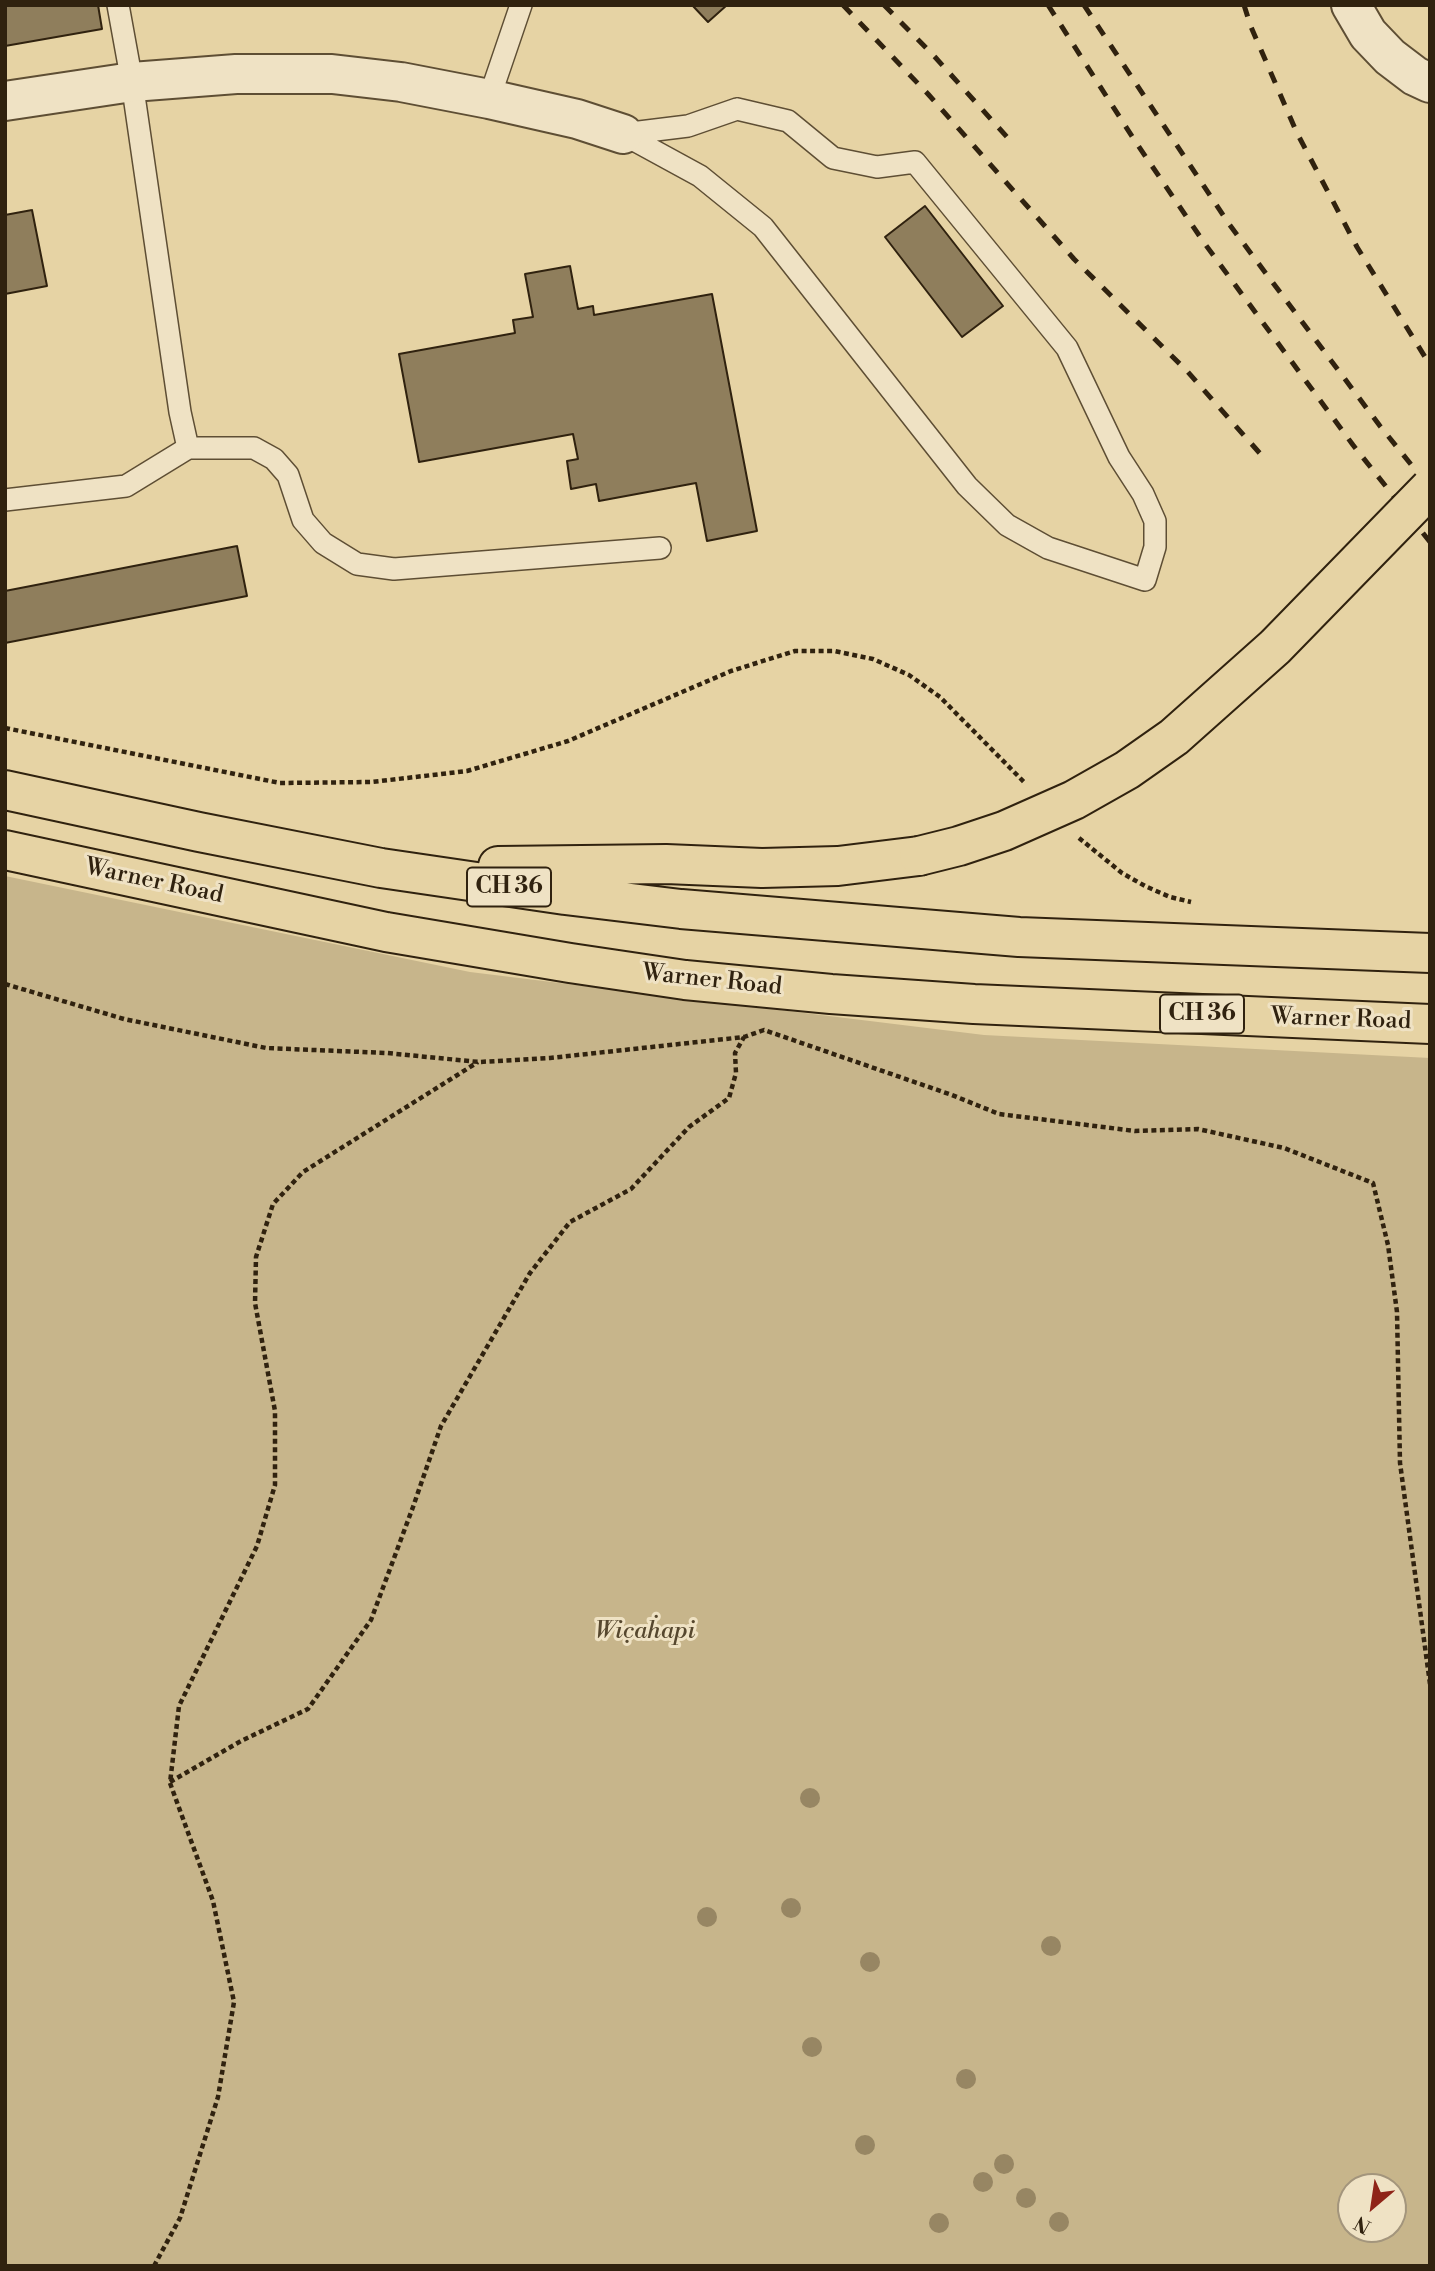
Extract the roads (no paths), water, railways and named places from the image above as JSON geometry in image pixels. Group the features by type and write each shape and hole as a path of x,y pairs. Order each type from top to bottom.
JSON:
{"highway":[{"path":"381,868 666,864 762,868 838,866 919,856 1004,831 1074,800 1127,770 1174,737 1275,647 1430,488"},
{"name":"CH 36","path":"5,790 381,868 681,909 1018,937 1430,953"},
{"name":"Warner Road","path":"5,850 386,932 698,981 974,1004 1430,1024"}],"street":[{"path":"1351,5 1368,34 1390,57 1415,76 1430,82"},
{"path":"5,101 132,82 236,74 332,74 401,82 489,99 576,119 624,134"}],"lane":[{"path":"118,5 132,82 180,412 188,448"},
{"path":"489,99 521,5"},
{"path":"737,108 788,121 833,158 877,167 915,162 1067,348 1119,457 1143,494 1155,521 1155,547 1145,580 1048,548 1007,525 967,486 763,227 700,176 624,134 688,126 737,108"},
{"path":"5,500 126,486 188,448 254,448 274,459 288,475 303,520 323,543 357,564 394,569 660,548"}],"railway":[{"path":"843,5 928,94 1074,259 1187,371 1264,458"},
{"path":"884,5 1007,137"},
{"path":"1048,5 1205,244 1353,445 1430,542"},
{"path":"1084,5 1229,224 1380,426 1430,488"},
{"path":"1244,5 1297,133 1357,247 1430,365"}],"park label":[{"name":"Wic̣aḣapi","path":"645,1632"}]}
